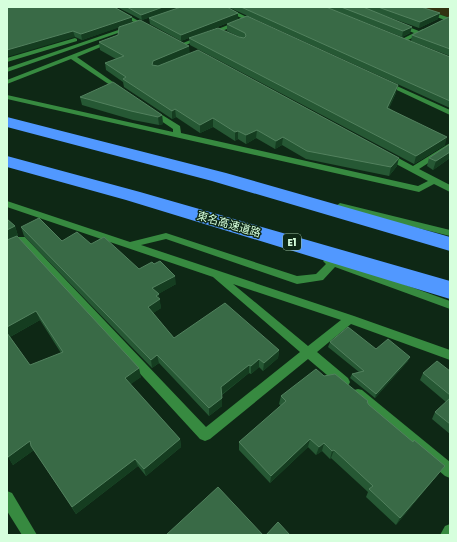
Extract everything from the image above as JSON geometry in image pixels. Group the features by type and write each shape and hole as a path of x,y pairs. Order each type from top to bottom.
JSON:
{"highway":[{"path":"7,122 220,177 450,244"},
{"name":"東名高速道路","path":"7,161 133,196 450,290"}],"street":[{"path":"110,7 144,23 157,32"},
{"path":"221,7 262,26"},
{"path":"413,7 448,20"},
{"path":"192,51 178,44 222,32 248,19"},
{"path":"440,22 448,20"},
{"path":"393,22 420,32"},
{"path":"7,70 144,23"},
{"path":"402,41 426,29"},
{"path":"7,60 102,31 116,32"},
{"path":"7,82 71,56 117,40 116,32"},
{"path":"395,38 409,44"},
{"path":"71,56 124,92"},
{"path":"378,79 450,112"},
{"path":"7,97 419,189 434,181"},
{"path":"144,106 177,128 177,134"},
{"path":"413,170 450,145"},
{"path":"378,151 450,189"},
{"path":"220,177 450,233"},
{"path":"133,196 332,263 450,306"},
{"path":"7,204 350,319 450,355"},
{"path":"130,245 166,236 297,280 319,277 332,263"},
{"path":"7,246 22,238 205,435 350,319"},
{"path":"212,273 450,471"},
{"path":"7,498 30,535"},
{"path":"447,535 450,531"}],"shaded area":[{"path":"419,7 450,7 450,18"}],"building":[{"path":"7,7 114,7 132,17 81,34 73,31 7,50"},
{"path":"127,7 163,7 141,15"},
{"path":"181,7 227,7 238,13 181,35 149,18"},
{"path":"241,7 326,7 450,57 450,101"},
{"path":"341,7 363,7 412,27 403,31"},
{"path":"378,7 421,7 440,13 420,22"},
{"path":"247,16 398,85 387,108 447,137 416,156 189,38 218,28 244,38 246,36 245,33 227,24"},
{"path":"449,17 450,49 412,35"},
{"path":"140,20 189,46 153,61 152,65 158,66 198,50 399,158 391,167 307,151 283,137 276,141 257,130 246,135 238,131 235,132 213,118 200,125 175,109 172,111 123,79 126,77 105,63 124,56 99,42 118,35 119,27"},
{"path":"113,82 162,115 158,117 80,97"},
{"path":"450,144 450,152 436,161 429,158"},
{"path":"39,218 62,241 77,232 91,244 104,237 139,269 152,262 154,264 160,261 175,276 152,288 159,294 156,296 160,299 148,307 174,338 225,303 279,350 264,363 259,359 251,366 249,365 221,387 222,398 209,408 157,355 151,360 21,227"},
{"path":"7,219 15,226 7,230"},
{"path":"17,236 139,368 125,378 180,439 144,469 135,459 72,507 31,446 30,441 8,457 7,455 7,333 30,365 63,352 36,311 7,327 7,240"},
{"path":"348,327 376,349 388,339 410,357 376,394 352,374 364,371 330,342"},
{"path":"437,361 450,371 450,395 423,373"},
{"path":"316,369 324,376 335,374 368,401 367,402 369,405 413,442 414,440 445,466 400,518 369,489 373,486 334,450 332,451 324,443 319,447 310,439 271,476 239,442 286,401 281,396"},
{"path":"450,398 450,424 435,412"},
{"path":"218,487 263,535 166,535"},
{"path":"278,522 290,535 266,535"}]}
